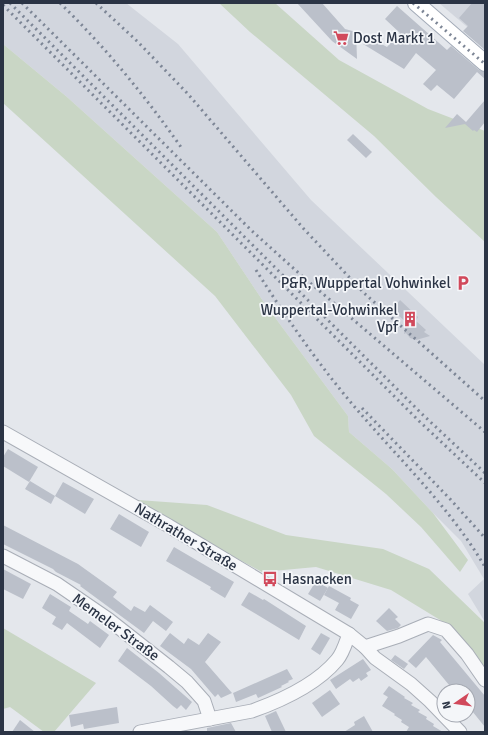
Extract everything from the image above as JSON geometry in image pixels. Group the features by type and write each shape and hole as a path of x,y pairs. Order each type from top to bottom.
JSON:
{"main road":[{"path":"416,3 485,63"}],"street":[{"name":"Nathrather Straße","path":"3,432 169,526 349,634 365,647 375,658 416,688 460,732"},
{"name":"Memeler Straße","path":"3,556 57,584 108,619 169,667 187,682 204,701 210,719"},
{"path":"365,647 399,636 428,624 446,630 485,680"},
{"path":"140,732 184,728 210,719 252,711 295,692 316,679 338,659 349,634"}],"shaded area":[{"path":"3,3 126,3 178,44 311,200 485,365 485,622 468,594 484,579 461,541 392,469 349,432 348,416 265,304 217,232 67,97 3,44"},
{"path":"439,3 485,3 485,42"}],"green space":[{"path":"219,3 275,3 339,60 428,109 485,131 485,242 436,197 374,136 250,32"},
{"path":"3,44 67,97 217,232 265,304 348,416 349,432 392,469 433,513 468,560 460,572 421,527 386,494 314,436 291,395 215,296 3,103"},
{"path":"138,500 207,505 286,535 383,549 429,569 485,623 485,675 445,623 391,590 316,567 262,572 138,505"},
{"path":"3,628 96,683 54,732 44,732 10,707 3,709"}],"building":[{"path":"297,3 322,3 345,29 356,32 357,59 332,41"},
{"path":"472,3 485,3 485,50 463,31 468,26 459,18"},
{"path":"397,6 447,50 451,46 479,70 485,72 485,79 477,72 454,99 437,85 431,91 423,84 436,70 416,53 404,69 363,44 369,37 387,47 400,33 385,19"},
{"path":"485,100 485,122 477,132 474,130 473,131 465,124 445,128 457,114 466,122"},
{"path":"353,134 372,152 366,158 347,140"},
{"name":"Wuppertal-Vohwinkel Vpf","path":"400,300 418,317 416,321 426,330 424,332 430,336 416,340 410,338 406,333 404,334 406,322 392,310"},
{"path":"8,449 38,467 29,482 3,466 3,457"},
{"path":"30,481 55,496 51,504 25,489"},
{"path":"63,482 94,499 85,514 55,496"},
{"path":"119,514 149,532 141,547 110,529"},
{"path":"3,525 78,564 117,592 113,597 131,611 134,606 145,612 150,605 173,622 166,631 153,621 144,633 80,586 81,585 3,544"},
{"path":"174,547 234,582 225,598 210,589 211,587 166,561"},
{"path":"3,569 31,584 23,599 3,589"},
{"path":"316,581 328,588 320,601 308,594"},
{"path":"329,586 351,598 350,600 359,605 351,619 335,610 339,603 324,595"},
{"path":"249,592 263,600 264,599 306,626 299,640 241,605"},
{"path":"50,594 71,607 69,611 88,624 90,621 109,635 100,648 67,623 62,630 52,624 56,617 42,608"},
{"path":"389,608 398,617 395,619 401,625 398,628 387,631 376,621"},
{"path":"170,633 184,644 188,638 199,645 208,633 221,642 205,662 232,693 221,698 218,694 215,697 191,669 160,646"},
{"path":"321,633 330,638 320,655 311,649"},
{"path":"433,635 442,640 440,642 474,683 447,683 426,657 416,668 408,661"},
{"path":"127,648 159,673 192,702 186,710 181,705 177,709 151,686 118,661"},
{"path":"395,655 408,664 404,669 391,660"},
{"path":"363,659 371,670 366,673 368,676 361,681 359,678 353,682 350,679 336,689 330,680"},
{"path":"287,669 293,679 281,686 282,687 258,698 256,694 236,702 233,693"},
{"path":"476,685 485,696 485,727 476,716"},
{"path":"389,686 413,703 411,705 420,710 418,712 427,717 426,719 434,724 433,726 443,732 406,732 409,727 401,722 402,720 394,715 395,714 382,706 388,697 383,694"},
{"path":"330,690 340,704 322,717 312,703"},
{"path":"117,707 119,723 84,729 83,724 71,727 69,715"},
{"path":"276,711 286,732 272,732 265,716"},
{"path":"364,716 373,732 344,732 355,725 354,722"},
{"path":"20,720 35,732 12,732"},
{"path":"231,723 236,732 207,732 207,728"}],"railway":[{"path":"10,3 422,414 485,473"},
{"path":"22,3 252,231 302,276 485,432"},
{"path":"60,3 125,74 155,111 183,150"},
{"path":"96,3 138,42 188,94 303,228 364,293 485,401"},
{"path":"413,3 485,64"},
{"path":"3,5 419,421 485,483"},
{"path":"256,270 292,325 331,378 442,506 472,546 485,567"},
{"path":"362,408 451,500 485,538"}],"place":[{"name":"Dost Markt 1","path":"341,38"},
{"name":"P&R, Wuppertal Vohwinkel","path":"463,283"},
{"name":"Wuppertal-Vohwinkel Vpf","path":"410,319"},
{"name":"Hasnacken","path":"270,579"}]}
